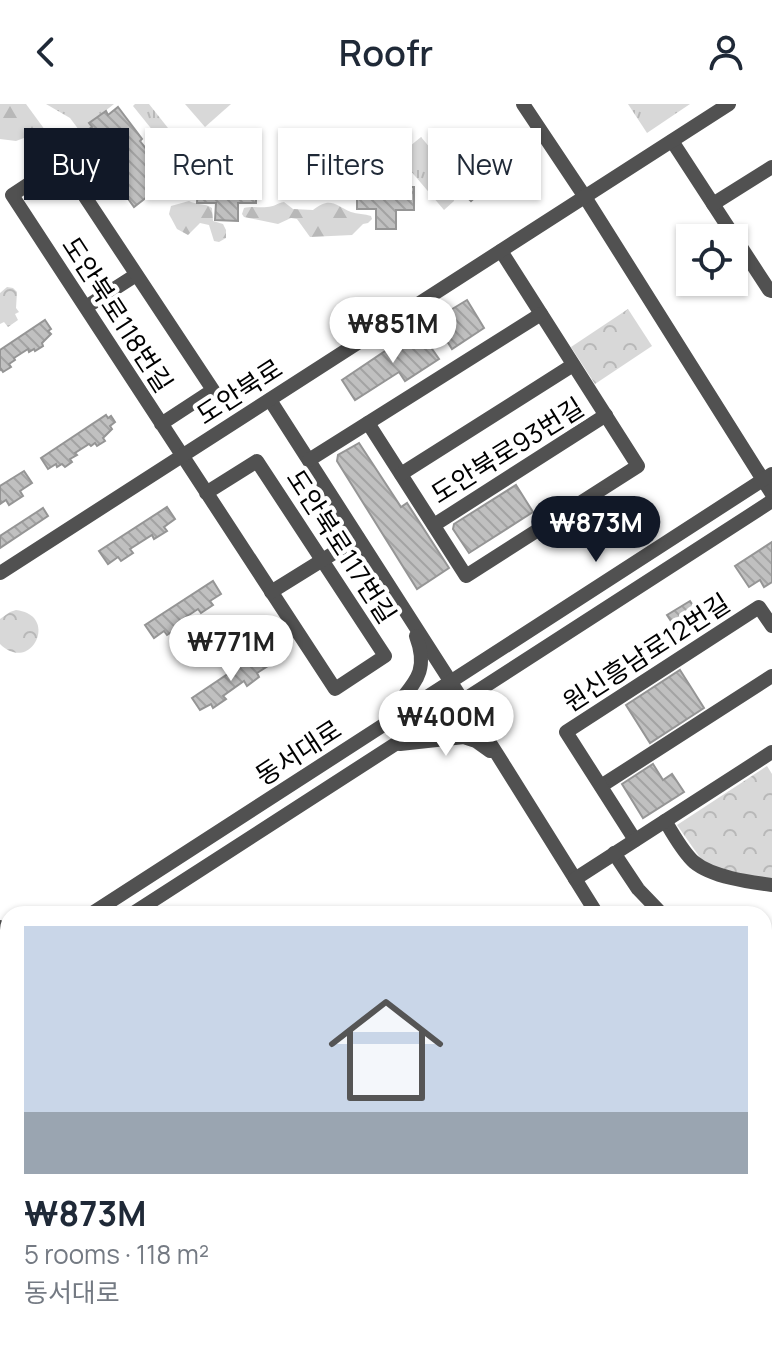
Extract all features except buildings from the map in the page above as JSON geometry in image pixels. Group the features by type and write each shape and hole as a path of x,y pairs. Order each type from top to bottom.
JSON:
{"street":[{"path":"523,104 767,477 772,494"},
{"name":"도안북로","path":"0,573 729,104"},
{"path":"672,141 772,291"},
{"name":"도안북로118번길","path":"161,424 213,390 62,162 12,195 182,457"},
{"path":"713,204 772,167"},
{"name":"도안북로93번길","path":"368,423 466,576 638,466 501,251"},
{"path":"86,307 136,275"},
{"path":"309,460 541,314"},
{"name":"도안북로93번길","path":"401,474 573,365"},
{"path":"270,400 592,906"},
{"name":"도안북로93번길","path":"434,525 606,415"},
{"name":"도안북로117번길","path":"182,457 335,689 385,656 257,461 206,493"},
{"name":"동서대로","path":"104,906 767,477"},
{"name":"동서대로","path":"144,906 772,501"},
{"path":"271,592 358,538"},
{"name":"원신흥남로12번길","path":"635,840 566,732 759,607 772,626"},
{"path":"383,725 420,674 420,646 409,617"},
{"path":"601,786 772,676"},
{"path":"395,744 464,737 497,754"},
{"path":"575,879 772,752"},
{"path":"665,821 685,852 711,872 772,885"},
{"path":"614,853 638,889 654,906"},
{"path":"88,906 116,898"}],"green space":[{"path":"0,104 26,104 44,128 24,128 24,138 16,141 0,139"},
{"path":"46,104 114,104 90,123 91,128 78,128 70,118"},
{"path":"149,104 168,128 151,128 133,106"},
{"path":"185,104 231,104 205,127"},
{"path":"628,104 690,104 647,133"},
{"path":"421,137 428,146 428,191 412,172 412,144"},
{"path":"435,200 454,200 454,201 444,210"},
{"path":"189,201 212,208 213,221 223,224 226,238 214,241 209,225 200,223 188,235 177,229 169,214 171,206"},
{"path":"284,202 293,209 313,210 324,203 332,203 351,212 371,216 372,219 352,235 310,237 297,219 291,218 278,224 242,214 244,208 269,207"},
{"path":"7,287 17,292 16,308 19,312 15,314 18,320 8,327 4,322 0,324 0,293"},
{"path":"628,309 652,346 595,384 571,347"},
{"path":"16,610 29,614 36,622 38,631 30,648 22,652 11,652 0,644 0,619"},
{"path":"767,766 772,774 772,880 713,868 701,859 677,825"}]}
